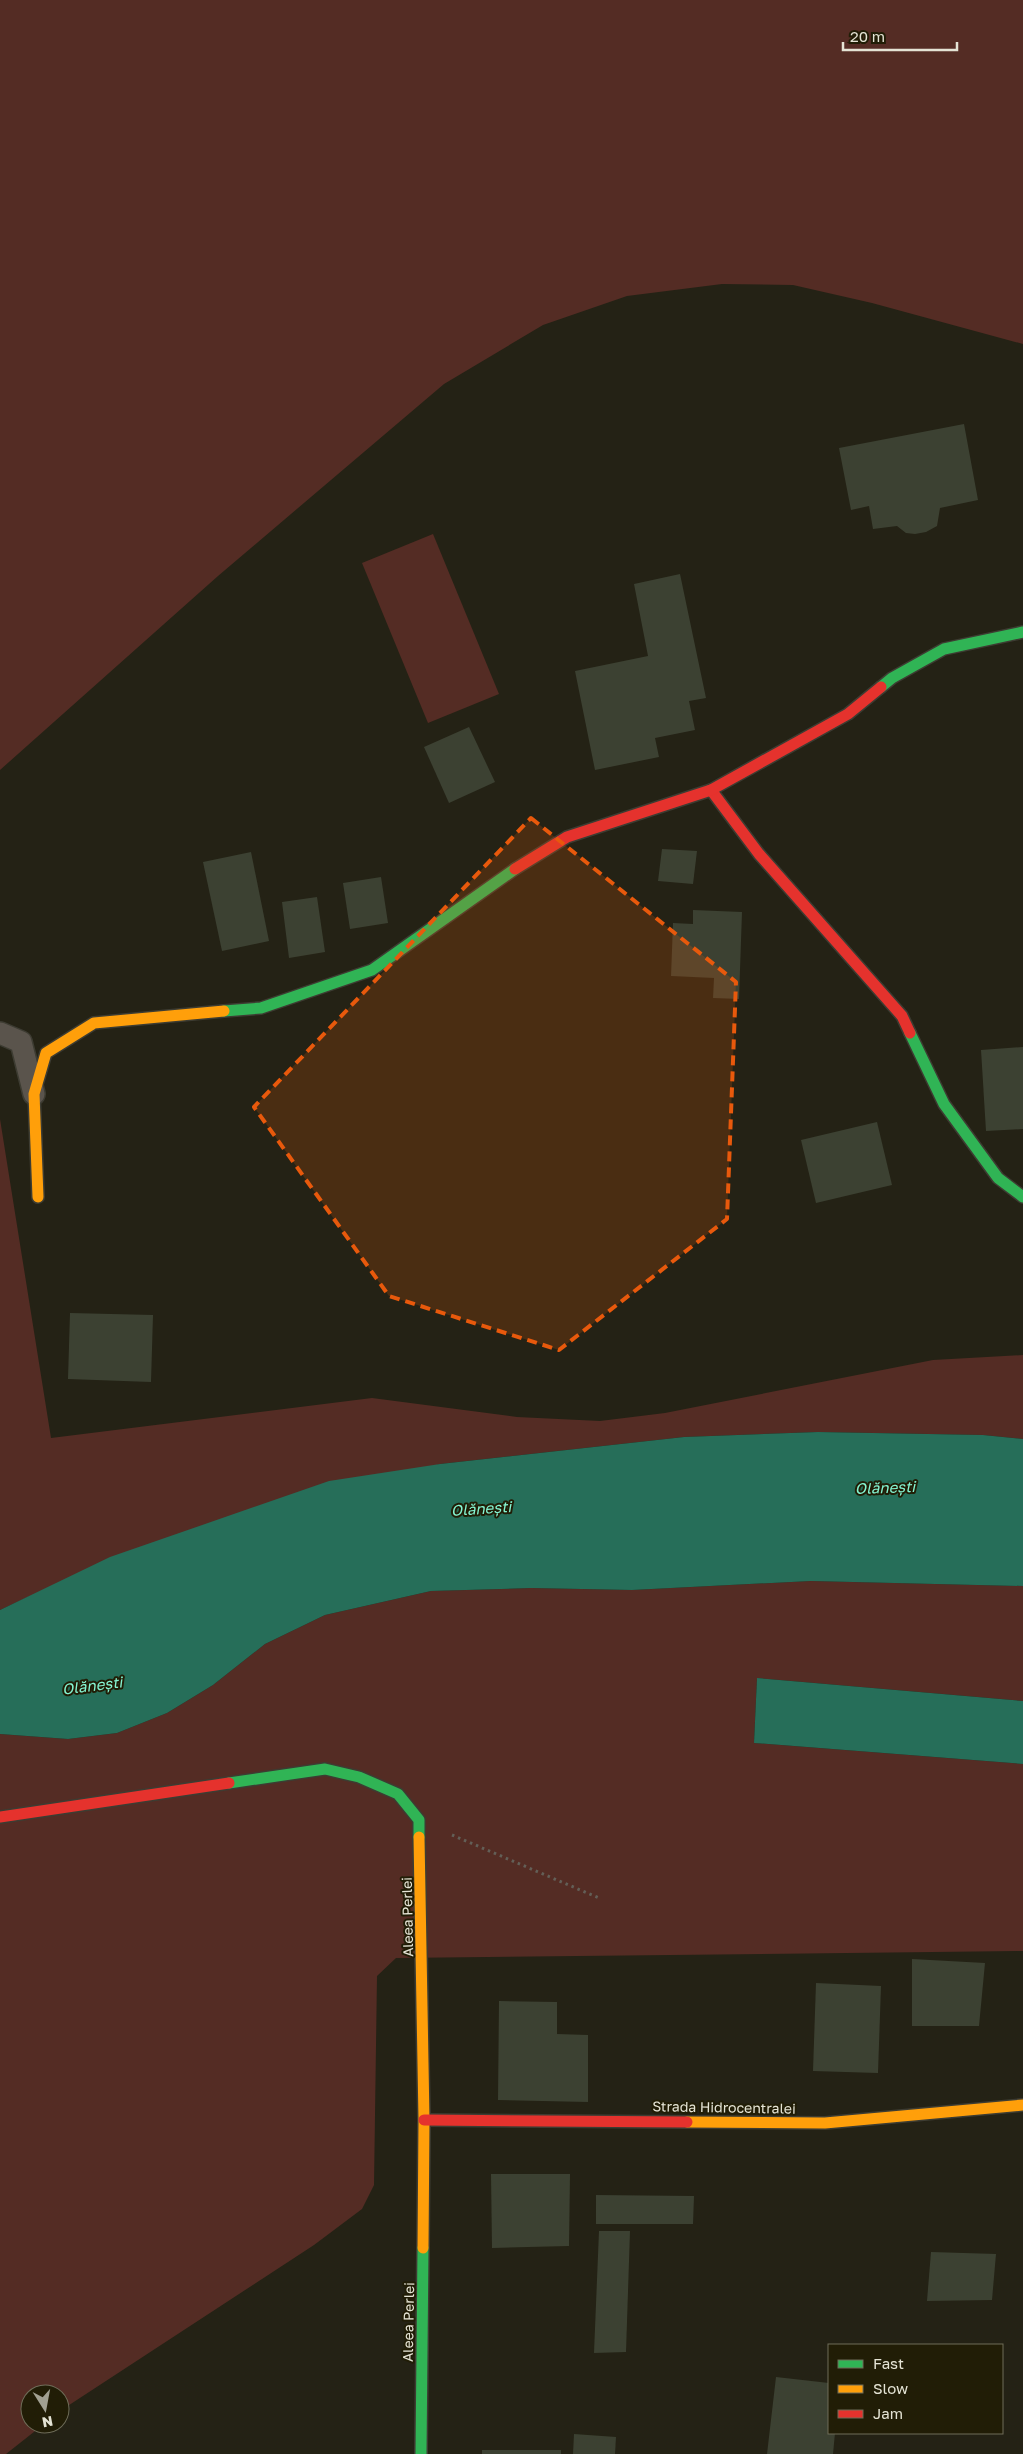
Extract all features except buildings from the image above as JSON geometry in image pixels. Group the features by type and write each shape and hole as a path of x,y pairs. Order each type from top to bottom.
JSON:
{"street":[{"path":"38,1197 34,1094 46,1053 94,1023 261,1008 372,970 514,869 567,837 710,790 848,714 892,678 944,649 1023,632"},
{"path":"710,790 760,854 902,1016 944,1104 998,1178 1023,1197"},
{"path":"0,1817 325,1769 359,1777 398,1794 419,1820"},
{"name":"Aleea Perlei","path":"419,1820 424,2120 421,2454"},
{"name":"Strada Hidrocentralei","path":"424,2120 826,2123 1023,2105"}],"lane":[{"path":"0,1033 22,1042 34,1094"}],"path":[{"path":"419,1820 599,1898"}],"highlighted area":[{"path":"531,818 736,982 727,1219 559,1350 389,1296 254,1107"}],"shaded area":[{"path":"0,0 1023,0 1023,344 872,303 793,285 722,284 627,296 543,325 444,384 218,576 0,770"},
{"path":"433,534 499,694 428,723 362,563"},
{"path":"0,1119 51,1438 372,1398 517,1417 600,1421 665,1413 933,1360 1023,1355 1023,1439 983,1435 818,1432 684,1437 440,1464 28,1597 0,1610"},
{"path":"811,1581 1023,1586 1023,1701 757,1678 754,1743 1023,1764 1023,1951 396,1958 377,1976 374,2185 362,2209 314,2245 70,2404 70,2384 20,2384 20,2434 31,2434 6,2454 0,2454 0,1734 68,1739 117,1733 167,1713 213,1685 265,1644 325,1615 431,1591 531,1588 632,1590"}],"water":[{"name":"Olănești","path":"818,1432 983,1435 1023,1439 1023,1586 811,1581 632,1590 531,1588 431,1591 325,1615 265,1644 213,1685 167,1713 117,1733 68,1739 0,1734 0,1610 110,1557 329,1481 440,1464 684,1437"},
{"path":"757,1678 1023,1701 1023,1764 754,1743"}],"traffic: fast":[{"path":"881,687 892,678 944,649 1023,632"},
{"path":"224,1011 261,1008 372,970 515,869"},
{"path":"910,1033 944,1104 998,1178 1023,1197"},
{"path":"229,1783 325,1769 359,1777 398,1794 419,1820 419,1837"},
{"path":"421,2454 423,2248"}],"traffic: slow":[{"path":"38,1197 34,1094 46,1053 94,1023 224,1011"},
{"path":"419,1837 424,2120 423,2248"},
{"path":"687,2122 825,2123 1023,2105"}],"traffic: jam":[{"path":"515,869 567,837 711,790 848,714 881,687"},
{"path":"711,790 759,854 902,1016 910,1033"},
{"path":"0,1817 229,1783"},
{"path":"424,2120 687,2122"}]}
